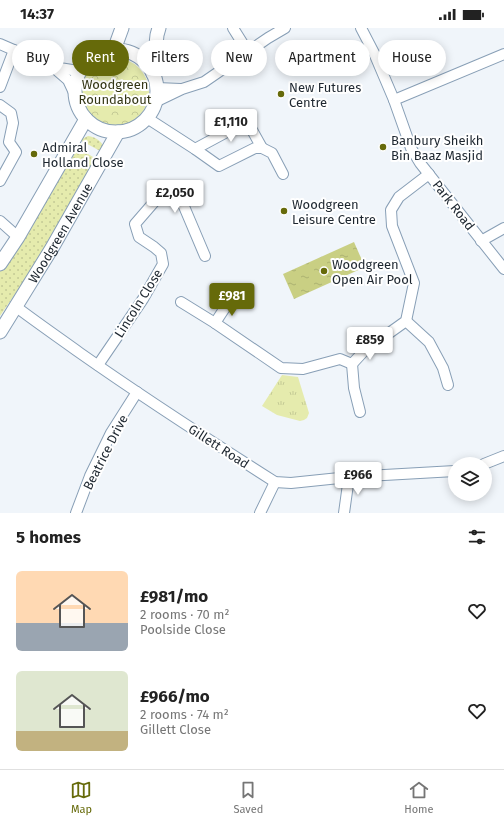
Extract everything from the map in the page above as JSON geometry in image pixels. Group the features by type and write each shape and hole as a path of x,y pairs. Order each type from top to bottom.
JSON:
{"street":[{"path":"118,40 122,28"},
{"path":"156,40 159,28"},
{"path":"233,28 240,40"},
{"path":"265,40 285,28"},
{"name":"Park Road","path":"361,28 374,53 394,100 411,148 429,174 504,269"},
{"path":"0,44 12,49"},
{"path":"394,100 504,54"},
{"path":"0,87 12,55"},
{"path":"63,76 68,80 79,108 86,119 96,126 106,130 118,132 129,130 138,125 152,110 157,88 154,76"},
{"path":"75,95 76,82 78,76"},
{"path":"155,102 204,82 213,76"},
{"path":"157,88 182,90"},
{"path":"0,105 11,113 13,123 9,142 16,152 0,181"},
{"path":"146,118 219,166 256,148 262,148 272,153 283,174"},
{"path":"0,264 18,237 86,119"},
{"path":"195,149 247,121 262,148"},
{"name":"Woodgreen Avenue","path":"0,332 52,248 118,132"},
{"path":"360,412 354,388 352,364 364,351 406,321 414,283 392,226 391,210 399,197 429,174"},
{"name":"Lincoln Close","path":"98,365 143,298 163,264 161,253 139,237 135,224 161,194 172,194 180,197 205,256"},
{"path":"0,221 18,237"},
{"path":"481,241 504,228"},
{"path":"215,322 230,300"},
{"path":"181,302 215,322 281,368 303,369 340,359 352,364"},
{"name":"Gillett Road","path":"16,306 187,426 275,482"},
{"path":"406,321 429,342 443,368 448,386"},
{"name":"Beatrice Drive","path":"76,513 90,476 111,433 137,392"},
{"path":"492,461 504,456"},
{"path":"260,513 275,482 290,483 349,477 448,470"},
{"path":"344,513 349,477"}],"green space":[{"name":"Woodgreen Roundabout","path":"129,62 137,66 137,76 144,76 148,85 148,99 143,111 134,120 122,125 108,125 96,120 87,111 82,99 82,85 86,76 129,76"},
{"path":"88,136 99,140 104,146 102,152 80,140"},
{"path":"78,148 98,160 54,237 0,316 0,270"},
{"path":"282,375 298,377 309,413 307,418 304,420 300,421 277,415 262,406"}],"water":[{"name":"Woodgreen Open Air Pool","path":"354,242 365,267 294,299 283,274"}],"place":[{"name":"New Futures Centre","path":"281,94"},
{"name":"Banbury Sheikh Bin Baaz Masjid","path":"383,147"},
{"name":"Admiral Holland Close","path":"34,154"},
{"name":"Woodgreen Leisure Centre","path":"284,211"},
{"name":"Woodgreen Open Air Pool","path":"324,271"}]}
